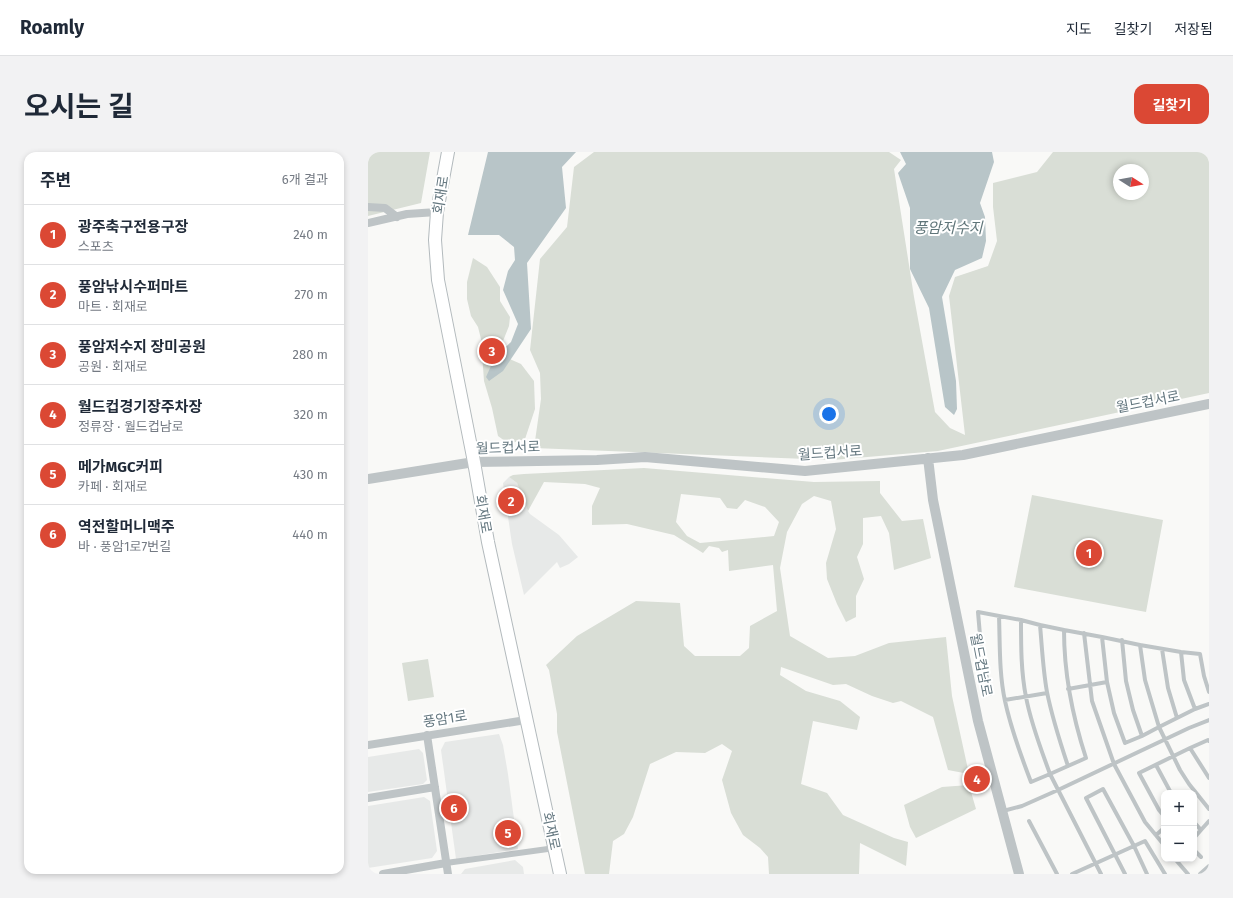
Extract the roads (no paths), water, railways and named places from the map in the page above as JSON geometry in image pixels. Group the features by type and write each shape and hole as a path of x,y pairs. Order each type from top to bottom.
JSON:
{"main road":[{"name":"회재로","path":"448,152 437,212 435,240 438,280 474,462 488,542 560,874"}],"street":[{"path":"368,207 385,208 397,217"},
{"path":"368,223 418,212 437,212"},
{"name":"월드컵서로","path":"368,479 474,462 597,460 645,457 805,471 963,455 1209,404"},
{"name":"월드컵남로","path":"928,458 933,500 978,721 1019,874"},
{"name":"풍암1로","path":"368,745 526,720"},
{"path":"427,735 448,874"},
{"path":"368,798 435,787"},
{"path":"383,874 555,848"}],"lane":[{"path":"990,694 981,647 978,612 1162,649 1200,654 1209,692"},
{"path":"1000,616 1000,660 1004,700 1016,744 1031,782 1086,758 1076,727 1068,689 1064,659 1064,630"},
{"path":"1021,620 1022,658 1026,697 1037,739 1050,774 1102,874"},
{"path":"1040,625 1042,657 1047,693 1068,766"},
{"path":"1084,633 1092,701 1114,764 1145,822 1161,841"},
{"path":"1102,637 1107,682 1114,713 1124,743 1142,736 1195,709 1209,704"},
{"path":"1122,640 1126,681 1133,710 1142,736"},
{"path":"1140,644 1146,680 1159,727 1173,756 1190,784 1209,809"},
{"path":"1162,649 1168,688 1177,718"},
{"path":"1181,652 1184,680 1195,709"},
{"path":"1068,689 1107,682"},
{"path":"1004,700 1047,693"},
{"path":"1002,812 1022,806 1201,723 1209,721"},
{"path":"1161,812 1139,773 1190,748 1208,740 1209,741"},
{"path":"1190,748 1209,778"},
{"path":"1156,765 1169,790"},
{"path":"1125,874 1086,798 1103,789 1148,874"},
{"path":"1029,821 1057,874"},
{"path":"1197,835 1209,821"},
{"path":"1197,825 1201,830"},
{"path":"1156,835 1161,831"},
{"path":"1072,874 1080,873 1096,863 1146,841 1165,874"},
{"path":"1197,853 1201,857"},
{"path":"1178,862 1188,874"},
{"path":"1200,874 1209,866"}],"water":[{"path":"488,152 576,152 562,167 566,208 527,263 531,329 503,371 489,381 486,377 495,357 511,342 518,324 503,290 508,271 515,260 514,247 499,235 468,235"},
{"name":"풍암저수지","path":"900,152 992,152 994,162 980,203 985,217 986,241 982,258 955,270 942,297 956,381 957,409 954,415 945,407 929,308 910,269 910,208 898,173 906,164"}],"place":[{"name":"풍암저수지 장미공원","path":"492,351"},
{"name":"풍암낚시수퍼마트","path":"511,501"},
{"name":"광주축구전용구장","path":"1089,553"},
{"name":"월드컵경기장주차장","path":"977,779"},
{"name":"역전할머니맥주","path":"454,808"},
{"name":"메가MGC커피","path":"508,833"}]}
